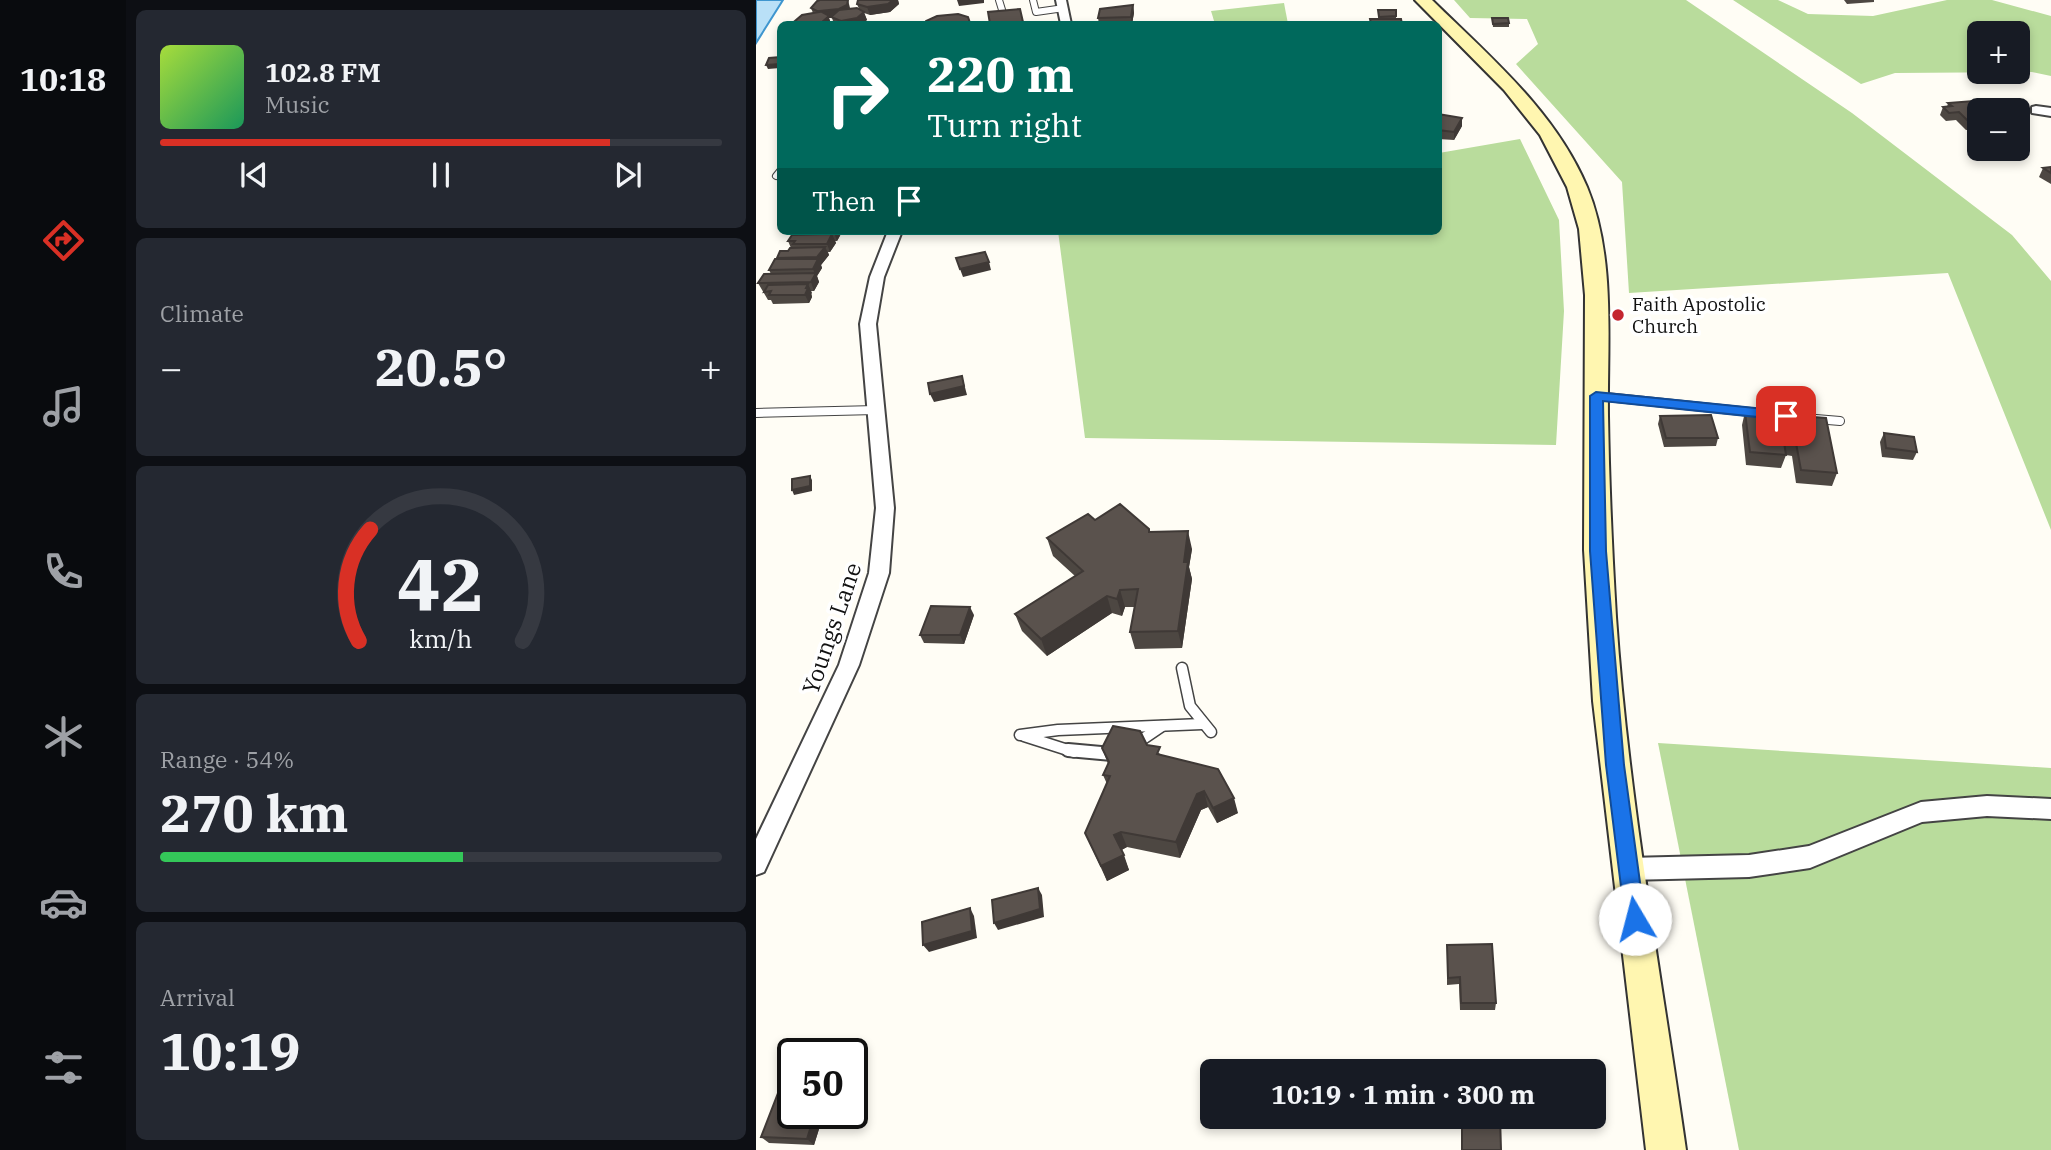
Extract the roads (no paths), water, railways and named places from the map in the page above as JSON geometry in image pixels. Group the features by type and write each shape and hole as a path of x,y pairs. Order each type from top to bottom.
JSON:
{"main road":[{"path":"1423,0 1536,117 1560,153 1577,187 1591,234 1596,290 1598,551 1615,765 1666,1150"}],"street":[{"path":"2036,110 2051,112"},
{"name":"Youngs Lane","path":"756,864 849,665 879,573 885,508 868,324 877,277 893,235"},
{"path":"1628,869 1749,866 1810,857 1921,812 1987,806 2051,808"}],"lane":[{"path":"999,0 1003,13"},
{"path":"1033,0 1036,12 1062,4"},
{"path":"1596,396 1786,416"},
{"path":"756,413 876,410"},
{"path":"1799,417 1840,421"},
{"path":"1112,754 1074,752 1020,735 1162,725 1207,728 1190,706 1182,668"},
{"path":"1133,745 1162,725"}],"water":[{"path":"756,0 783,0 756,43"}],"place":[{"name":"Faith Apostolic Church","path":"1618,315"}]}
